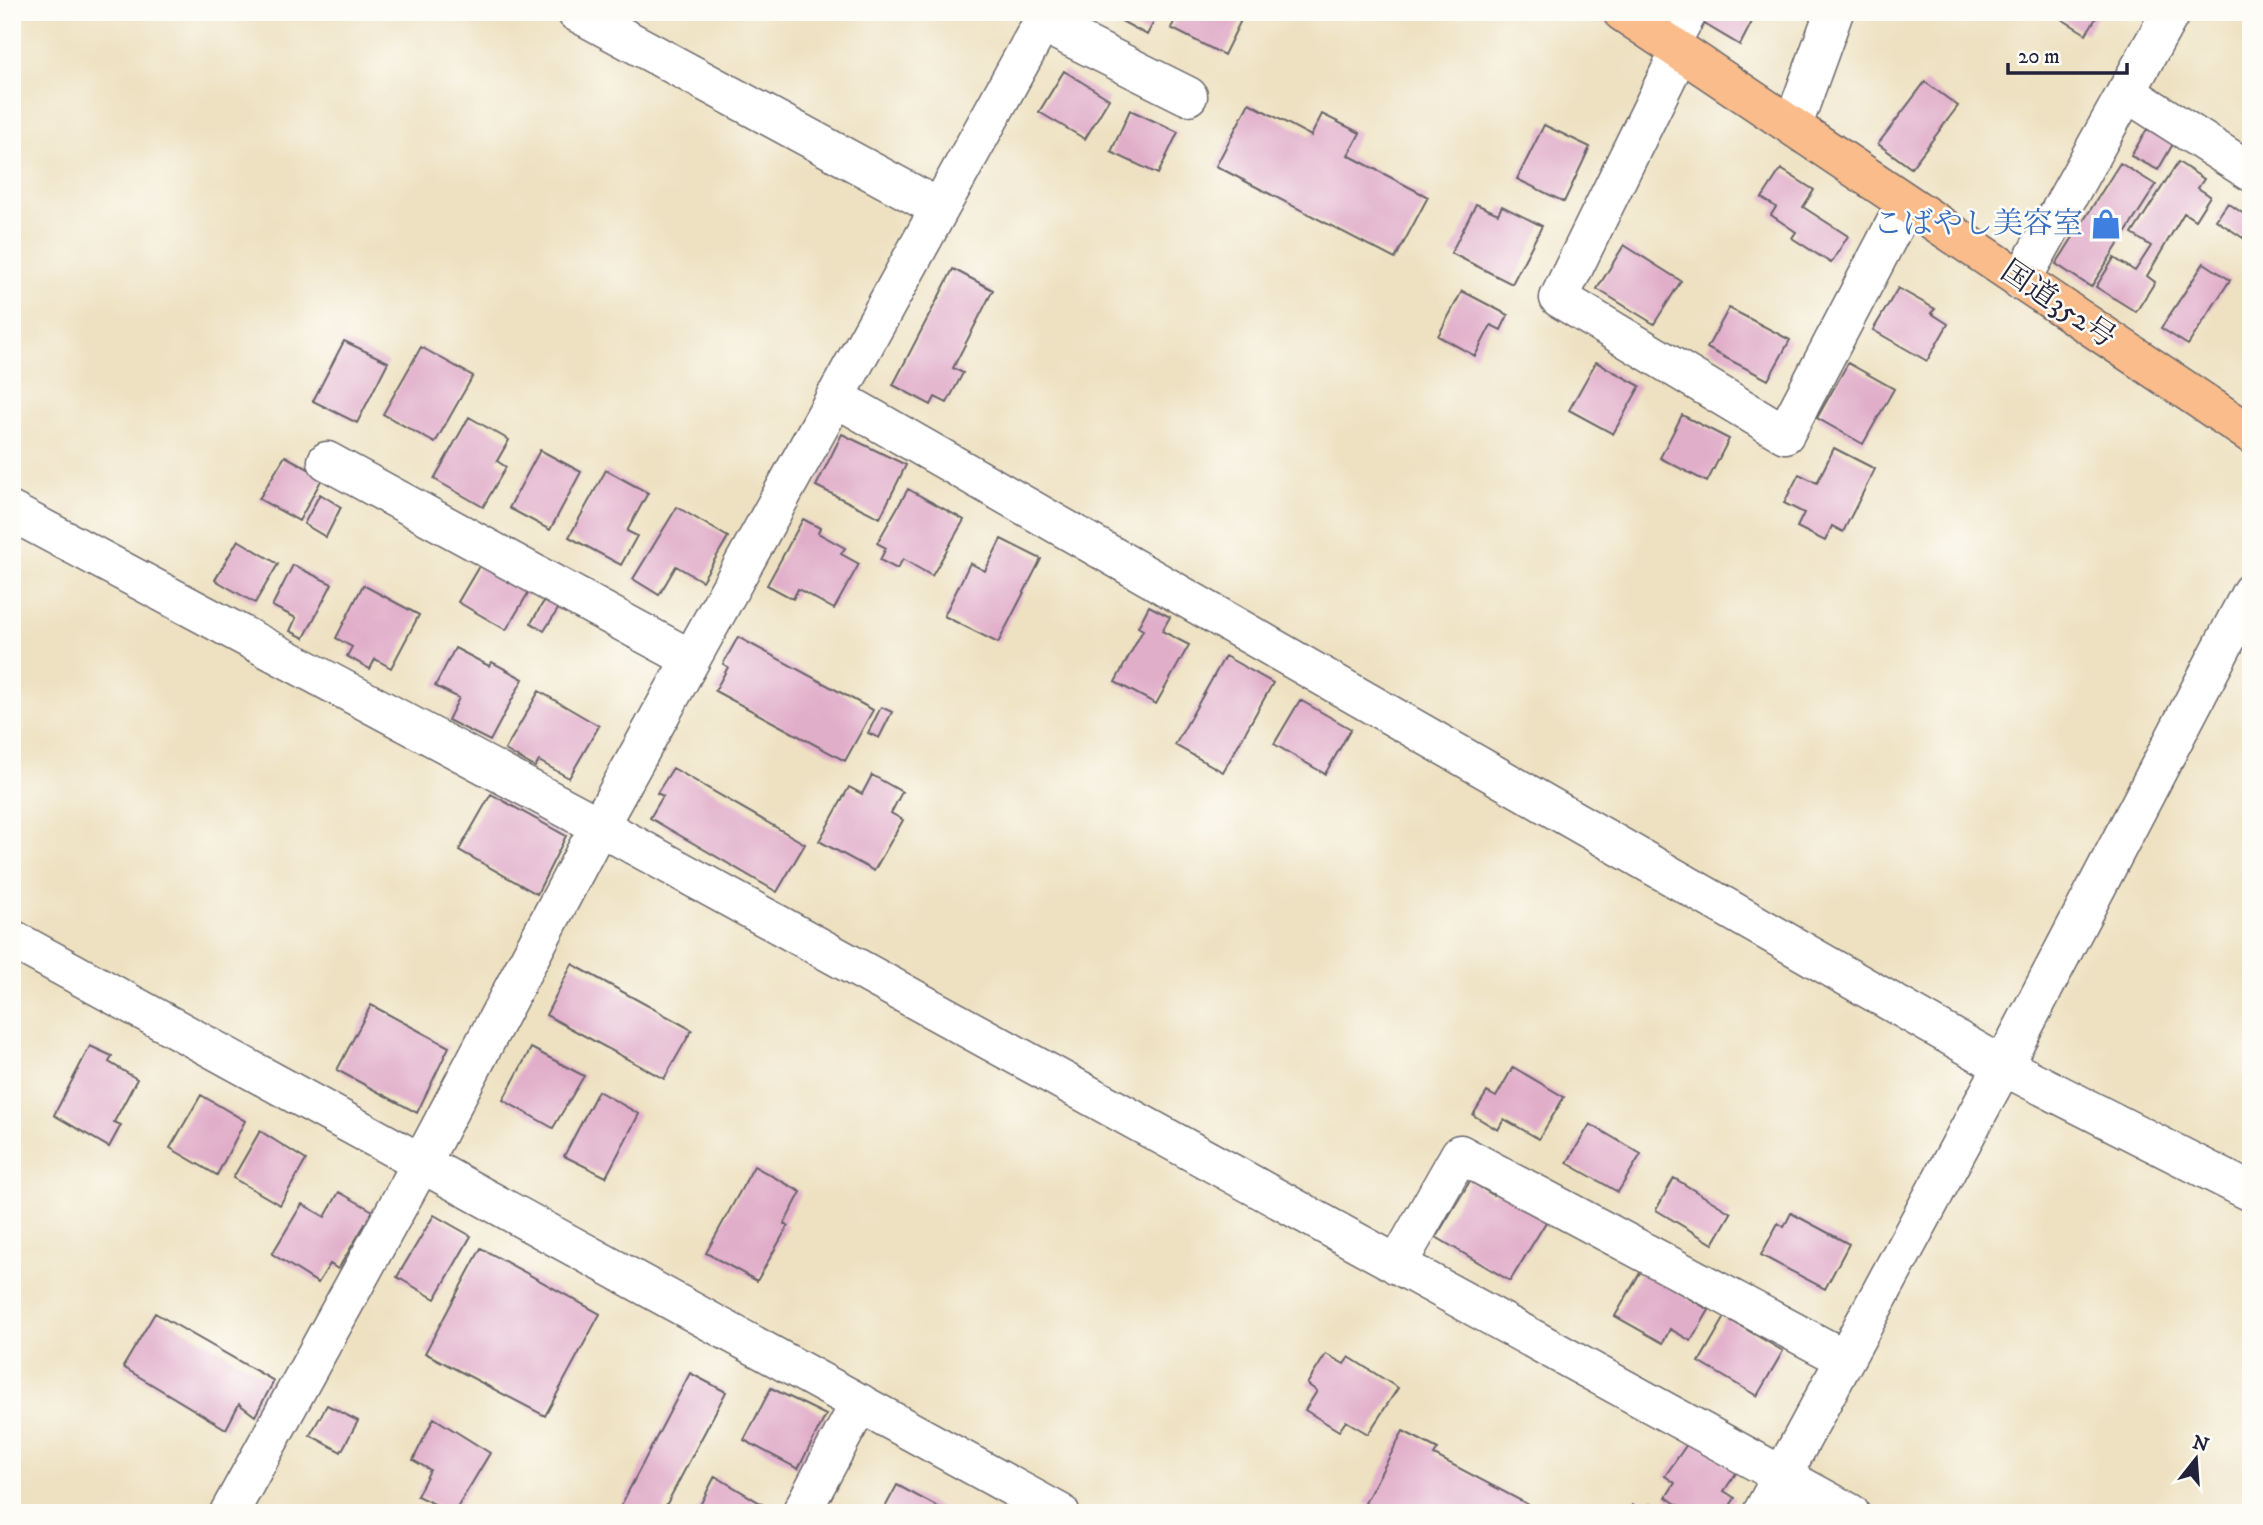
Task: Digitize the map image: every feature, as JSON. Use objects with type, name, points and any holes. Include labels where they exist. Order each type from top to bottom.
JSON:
[{"type":"highway","name":"国道352号","points":[[1622,12],[1679,36],[1793,125],[2251,434]]},
{"type":"street","points":[[576,12],[939,208]]},
{"type":"street","points":[[1793,125],[1834,12]]},
{"type":"street","points":[[2021,281],[2171,12]]},
{"type":"street","points":[[229,1513],[422,1162],[599,826],[1045,18],[1188,96]]},
{"type":"street","points":[[1679,36],[1559,298],[1785,434],[1906,203]]},
{"type":"street","points":[[2126,92],[2251,172]]},
{"type":"street","points":[[835,397],[2003,1066],[2251,1192]]},
{"type":"street","points":[[327,461],[691,659]]},
{"type":"street","points":[[12,513],[599,826],[1850,1513]]},
{"type":"street","points":[[1762,1513],[2003,1066],[2251,592]]},
{"type":"street","points":[[12,939],[1060,1513]]},
{"type":"street","points":[[1397,1265],[1460,1154],[1845,1359]]},
{"type":"street","points":[[801,1513],[860,1403]]},
{"type":"building","points":[[1105,12],[1159,12],[1147,35]]},
{"type":"building","points":[[1179,12],[1245,12],[1224,55],[1171,28]]},
{"type":"building","points":[[1701,12],[1757,12],[1740,45],[1696,19]]},
{"type":"building","points":[[2050,12],[2100,12],[2086,34]]},
{"type":"building","points":[[1064,71],[1109,99],[1085,139],[1039,112]]},
{"type":"building","points":[[1925,82],[1958,106],[1911,168],[1878,144]]},
{"type":"building","points":[[1249,103],[1311,136],[1322,114],[1360,133],[1348,155],[1428,197],[1395,259],[1216,166]]},
{"type":"building","points":[[1130,110],[1178,132],[1158,174],[1111,152]]},
{"type":"building","points":[[1544,125],[1590,147],[1564,202],[1517,179]]},
{"type":"building","points":[[2147,129],[2173,144],[2158,170],[2131,156]]},
{"type":"building","points":[[2178,162],[2204,179],[2198,188],[2210,196],[2195,220],[2184,213],[2147,276],[2155,282],[2136,312],[2096,287],[2114,258],[2135,271],[2151,246],[2132,234]]},
{"type":"building","name":"こばやし美容室","points":[[2120,163],[2156,185],[2091,287],[2056,264]]},
{"type":"building","points":[[1781,169],[1814,190],[1803,207],[1848,236],[1831,263],[1792,238],[1796,232],[1771,215],[1776,207],[1762,198]]},
{"type":"building","points":[[2228,203],[2251,219],[2251,227],[2243,238],[2216,220]]},
{"type":"building","points":[[1476,204],[1498,214],[1502,206],[1542,226],[1512,284],[1451,253]]},
{"type":"building","points":[[1624,245],[1681,281],[1654,324],[1597,289]]},
{"type":"building","points":[[2204,263],[2230,280],[2188,345],[2161,328]]},
{"type":"building","points":[[953,269],[993,290],[953,368],[963,373],[947,403],[935,397],[931,405],[893,385]]},
{"type":"building","points":[[1898,288],[1935,309],[1931,313],[1948,324],[1927,361],[1873,330]]},
{"type":"building","points":[[1462,291],[1508,315],[1501,330],[1491,325],[1475,356],[1438,336]]},
{"type":"building","points":[[1729,308],[1790,340],[1768,380],[1707,348]]},
{"type":"building","points":[[344,341],[388,362],[357,423],[313,401]]},
{"type":"building","points":[[421,347],[473,376],[435,443],[383,414]]},
{"type":"building","points":[[1596,362],[1640,386],[1613,434],[1569,410]]},
{"type":"building","points":[[1848,363],[1894,389],[1863,444],[1817,418]]},
{"type":"building","points":[[1682,415],[1729,439],[1707,482],[1660,458]]},
{"type":"building","points":[[469,417],[509,440],[497,461],[506,467],[483,507],[434,479]]},
{"type":"building","points":[[842,434],[906,465],[880,518],[816,486]]},
{"type":"building","points":[[1834,448],[1875,469],[1843,532],[1832,526],[1825,541],[1797,527],[1804,513],[1784,503],[1799,474],[1817,483]]},
{"type":"building","points":[[540,450],[581,472],[550,530],[509,508]]},
{"type":"building","points":[[285,456],[323,477],[299,521],[259,499]]},
{"type":"building","points":[[606,470],[648,493],[627,531],[637,536],[621,565],[569,537]]},
{"type":"building","points":[[908,489],[964,520],[932,576],[903,559],[897,569],[880,560],[886,548],[877,543]]},
{"type":"building","points":[[320,494],[341,507],[326,537],[304,524]]},
{"type":"building","points":[[677,507],[728,537],[702,581],[676,566],[659,595],[633,579]]},
{"type":"building","points":[[803,519],[820,528],[818,533],[845,548],[841,554],[859,564],[834,609],[798,589],[793,599],[767,585]]},
{"type":"building","points":[[1001,539],[1041,559],[998,643],[944,616],[970,563],[985,571]]},
{"type":"building","points":[[238,540],[278,564],[255,603],[215,580]]},
{"type":"building","points":[[485,556],[533,585],[506,630],[458,602]]},
{"type":"building","points":[[293,565],[332,584],[304,638],[290,631],[296,618],[272,606]]},
{"type":"building","points":[[363,585],[419,615],[391,668],[375,659],[370,669],[347,656],[352,647],[336,638]]},
{"type":"building","points":[[550,591],[564,600],[544,631],[531,623]]},
{"type":"building","points":[[1149,606],[1170,617],[1162,631],[1189,645],[1156,704],[1115,682],[1143,630],[1138,627]]},
{"type":"building","points":[[738,637],[873,710],[845,761],[715,691],[728,667],[723,664]]},
{"type":"building","points":[[455,648],[489,666],[492,662],[523,679],[490,741],[448,720],[459,698],[435,686]]},
{"type":"building","points":[[1225,656],[1273,683],[1223,772],[1175,745]]},
{"type":"building","points":[[539,691],[599,726],[569,778],[539,761],[535,767],[505,750]]},
{"type":"building","points":[[1300,700],[1351,729],[1325,774],[1274,744]]},
{"type":"building","points":[[881,707],[892,712],[879,738],[868,733]]},
{"type":"building","points":[[673,768],[805,844],[777,892],[650,818],[663,796],[657,793]]},
{"type":"building","points":[[872,775],[902,792],[891,813],[903,820],[874,871],[819,841],[849,787],[862,794]]},
{"type":"building","points":[[491,794],[566,836],[537,894],[459,850]]},
{"type":"building","points":[[572,964],[692,1030],[664,1079],[546,1015]]},
{"type":"building","points":[[371,1005],[449,1047],[417,1113],[337,1070]]},
{"type":"building","points":[[90,1046],[112,1056],[109,1062],[137,1079],[114,1122],[121,1125],[109,1147],[54,1115]]},
{"type":"building","points":[[531,1048],[584,1076],[553,1128],[503,1100]]},
{"type":"building","points":[[1513,1067],[1564,1097],[1539,1139],[1504,1119],[1498,1130],[1473,1115],[1487,1092],[1496,1097]]},
{"type":"building","points":[[598,1091],[639,1114],[606,1177],[564,1156]]},
{"type":"building","points":[[201,1095],[245,1121],[217,1175],[170,1148]]},
{"type":"building","points":[[1590,1124],[1641,1154],[1618,1192],[1567,1163]]},
{"type":"building","points":[[260,1131],[306,1160],[280,1205],[233,1178]]},
{"type":"building","points":[[754,1166],[801,1192],[784,1224],[788,1226],[757,1281],[706,1253]]},
{"type":"building","points":[[1674,1178],[1731,1213],[1713,1244],[1656,1210]]},
{"type":"building","points":[[1470,1181],[1493,1195],[1501,1183],[1551,1214],[1510,1281],[1436,1237]]},
{"type":"building","points":[[339,1192],[373,1211],[338,1269],[330,1264],[318,1283],[272,1254],[302,1204],[325,1217]]},
{"type":"building","points":[[1791,1213],[1849,1244],[1825,1289],[1761,1255],[1778,1223],[1784,1227]]},
{"type":"building","points":[[434,1215],[471,1236],[435,1299],[397,1277]]},
{"type":"building","points":[[481,1248],[600,1314],[545,1416],[425,1353]]},
{"type":"building","points":[[1641,1271],[1709,1310],[1691,1341],[1670,1329],[1663,1343],[1615,1316]]},
{"type":"building","points":[[155,1313],[274,1381],[255,1416],[239,1404],[226,1429],[123,1367]]},
{"type":"building","points":[[1725,1317],[1783,1351],[1757,1396],[1699,1362]]},
{"type":"building","points":[[1326,1354],[1344,1364],[1349,1357],[1398,1388],[1368,1434],[1346,1421],[1339,1431],[1305,1410],[1317,1391],[1307,1384]]},
{"type":"building","points":[[690,1373],[726,1392],[662,1513],[617,1513]]},
{"type":"building","points":[[771,1388],[826,1415],[798,1469],[744,1440]]},
{"type":"building","points":[[327,1405],[358,1421],[341,1452],[310,1435]]},
{"type":"building","points":[[434,1418],[490,1453],[454,1513],[417,1496],[430,1470],[413,1460]]},
{"type":"building","points":[[1403,1431],[1438,1449],[1434,1455],[1544,1513],[1383,1513],[1365,1503]]},
{"type":"building","points":[[1692,1437],[1743,1463],[1724,1491],[1735,1498],[1725,1513],[1689,1513],[1666,1497],[1675,1483],[1665,1476]]},
{"type":"building","points":[[715,1476],[777,1513],[696,1513]]},
{"type":"building","points":[[897,1485],[940,1508],[938,1513],[882,1513]]},
{"type":"building","points":[[1650,1504],[1665,1513],[1628,1513],[1632,1505],[1645,1512]]},
{"type":"place","name":"こばやし美容室","points":[[2106,224]]}]
